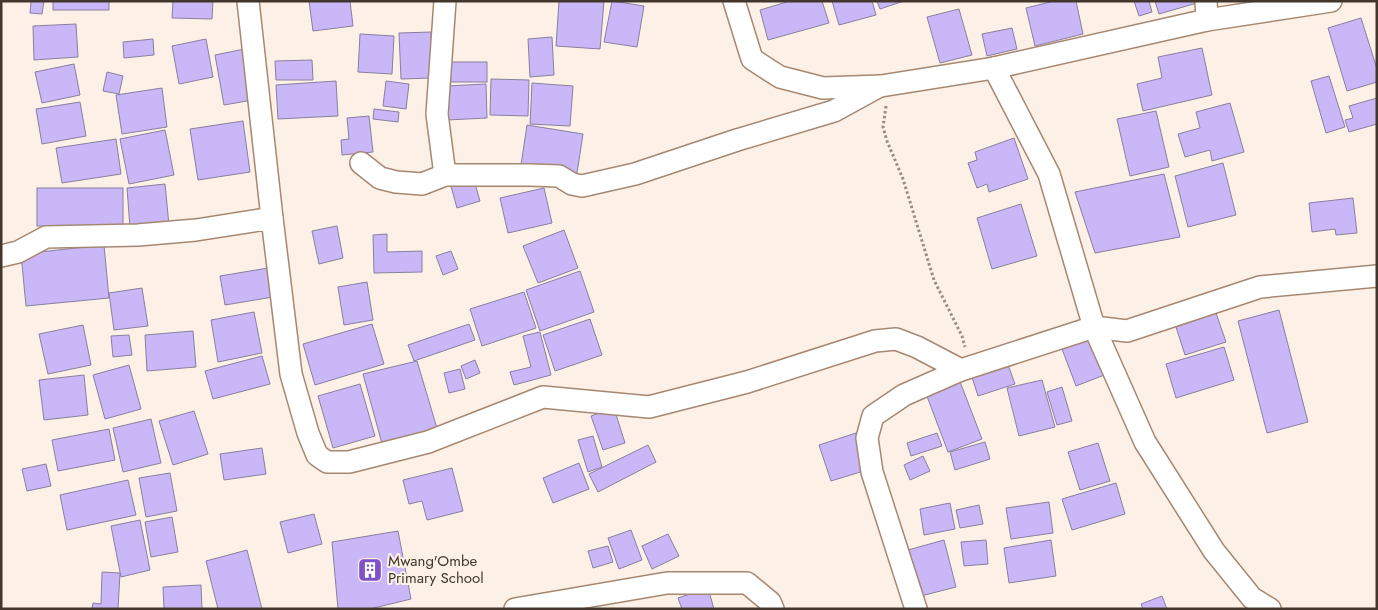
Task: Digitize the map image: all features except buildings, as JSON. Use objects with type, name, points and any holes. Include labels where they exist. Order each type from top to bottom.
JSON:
[{"type":"street","points":[[248,1],[291,374],[308,433],[317,455],[327,462],[349,462],[428,442],[543,397],[649,406],[747,382],[875,341],[896,339],[966,368]]},
{"type":"street","points":[[445,175],[437,114],[446,1]]},
{"type":"street","points":[[734,1],[752,59],[780,77],[823,88],[881,86],[994,68],[1207,11],[1331,1]]},
{"type":"street","points":[[994,68],[1049,174],[1094,327],[1145,442],[1214,552],[1252,598],[1270,609]]},
{"type":"street","points":[[361,163],[380,178],[396,182],[422,184],[445,175],[559,176],[572,184],[582,186],[635,174],[737,140],[834,111],[881,86]]},
{"type":"street","points":[[1,256],[18,252],[46,237],[138,235],[196,230],[272,218]]},
{"type":"street","points":[[916,609],[872,472],[867,438],[873,416],[904,395],[966,368],[1094,327],[1127,331],[1260,287],[1377,276]]},
{"type":"street","points":[[516,609],[666,583],[747,583],[770,602],[773,609]]},
{"type":"path","points":[[881,86],[887,103],[883,127],[903,179],[934,280],[962,336],[966,368]]},
{"type":"place","name":"Mwang'Ombe Primary School","points":[[370,570]]}]
